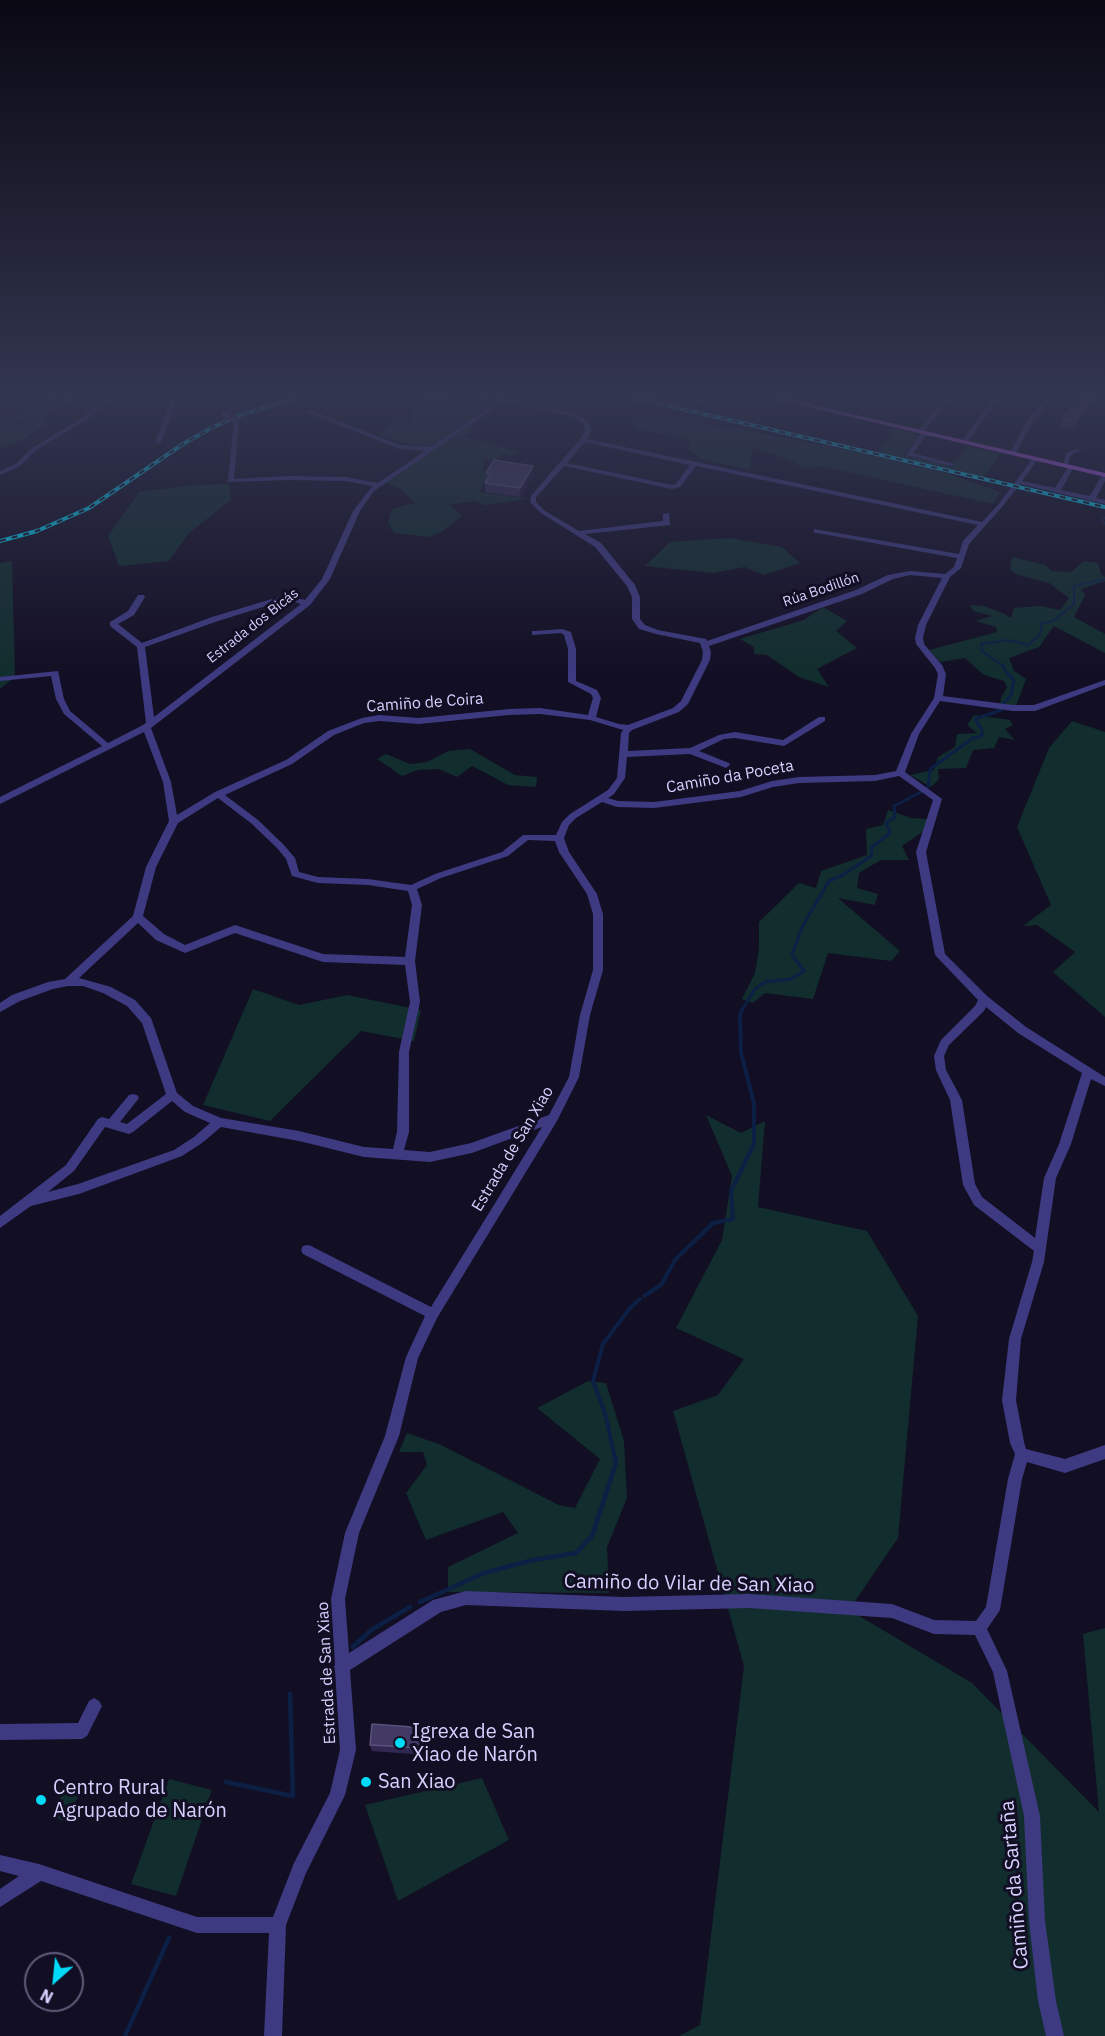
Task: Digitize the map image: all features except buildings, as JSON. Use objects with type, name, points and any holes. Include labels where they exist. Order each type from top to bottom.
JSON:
[{"type":"street","name":"Estrada dos Bicás","points":[[0,801],[148,725],[307,603],[326,579],[357,511],[369,494]]},
{"type":"street","points":[[218,794],[255,822],[280,846],[290,858],[295,874],[318,880],[368,882],[412,888],[438,876],[505,854],[526,837],[559,838],[573,816],[611,792],[621,777],[625,733],[629,728],[675,710],[686,702],[706,660],[706,644],[703,641],[642,627],[636,619],[636,597],[631,585],[598,545],[543,512],[533,502],[536,494]]},
{"type":"street","points":[[831,494],[981,526]]},
{"type":"street","points":[[1008,494],[966,543],[957,568],[947,576],[922,625],[920,644],[942,674],[938,698],[915,734],[900,773],[938,799],[921,852],[940,955],[947,966],[1022,1030],[1087,1073],[1105,1082]]},
{"type":"street","points":[[1070,494],[1105,502]]},
{"type":"street","points":[[1092,499],[1095,494]]},
{"type":"street","points":[[578,533],[667,523],[669,520],[667,514]]},
{"type":"street","points":[[817,531],[960,556]]},
{"type":"street","name":"Rúa Bodillón","points":[[706,644],[858,592],[891,577],[910,573],[947,576]]},
{"type":"street","points":[[68,982],[138,917],[152,867],[174,821],[167,782],[148,725],[141,646],[114,624],[131,613],[141,597]]},
{"type":"street","points":[[141,646],[215,619],[278,600],[292,599],[307,603]]},
{"type":"street","points":[[535,633],[562,631],[568,634],[572,649],[572,682],[594,692],[597,698],[591,718]]},
{"type":"street","points":[[0,680],[55,673],[60,699],[67,712],[107,746]]},
{"type":"street","points":[[938,698],[1013,708],[1035,708],[1105,682]]},
{"type":"street","name":"Camiño de Coira","points":[[174,821],[218,794],[289,762],[331,734],[379,718],[419,721],[540,711],[591,718],[618,727],[629,728]]},
{"type":"street","points":[[691,752],[722,737],[735,735],[783,743],[822,719]]},
{"type":"street","points":[[624,754],[691,752],[726,765]]},
{"type":"street","name":"Camiño da Poceta","points":[[602,799],[617,804],[654,805],[741,794],[772,784],[799,780],[875,778],[900,773]]},
{"type":"street","name":"Estrada de San Xiao","points":[[273,2036],[278,1925],[300,1869],[337,1795],[348,1750],[338,1599],[352,1533],[392,1436],[412,1357],[434,1314],[553,1118],[574,1077],[585,1015],[598,970],[598,914],[592,894],[564,852],[559,838]]},
{"type":"street","points":[[397,1154],[403,1132],[404,1052],[415,1002],[410,961],[417,905],[412,888]]},
{"type":"street","points":[[138,917],[160,937],[185,949],[235,929],[323,958],[410,961]]},
{"type":"street","points":[[0,1008],[16,998],[52,985],[68,982],[83,982],[107,990],[131,1003],[147,1021],[172,1095],[199,1115],[219,1122],[299,1136],[364,1152],[430,1157],[472,1148],[553,1118]]},
{"type":"street","points":[[983,999],[980,1008],[945,1043],[939,1056],[942,1070],[956,1100],[969,1185],[978,1201],[1040,1249]]},
{"type":"street","points":[[979,1629],[993,1610],[1015,1479],[1022,1454],[1017,1443],[1009,1400],[1015,1339],[1038,1262],[1050,1178],[1065,1144],[1087,1073]]},
{"type":"street","points":[[0,1222],[70,1168],[102,1122],[129,1129],[172,1095]]},
{"type":"street","points":[[112,1124],[133,1098]]},
{"type":"street","points":[[24,1203],[79,1189],[161,1160],[198,1140],[219,1122]]},
{"type":"street","points":[[308,1250],[434,1314]]},
{"type":"street","points":[[1022,1454],[1065,1466],[1105,1452]]},
{"type":"street","name":"Camiño do Vilar de San Xiao","points":[[341,1666],[438,1605],[466,1599],[624,1604],[749,1601],[892,1611],[934,1627],[979,1629]]},
{"type":"street","name":"Camiño da Sartaña","points":[[979,1629],[1000,1671],[1032,1816],[1037,1921],[1047,2001],[1055,2036]]},
{"type":"street","points":[[0,1732],[82,1731],[94,1706]]},
{"type":"street","points":[[0,1863],[39,1872],[197,1925],[278,1925]]},
{"type":"street","points":[[0,1899],[39,1872]]},
{"type":"green space","points":[[138,494],[230,494],[231,500],[189,533],[169,561],[119,566],[108,536]]},
{"type":"green space","points":[[405,494],[494,494],[527,499],[486,505],[474,501],[450,505],[462,516],[441,532],[429,537],[394,533],[388,523],[392,509],[415,503]]},
{"type":"green space","points":[[948,494],[999,494],[993,504]]},
{"type":"green space","points":[[731,538],[782,547],[800,563],[764,575],[745,567],[713,573],[645,566],[670,542]]},
{"type":"green space","points":[[1012,557],[1045,565],[1052,571],[1071,572],[1084,561],[1098,563],[1101,574],[1105,577],[1105,581],[1081,589],[1085,595],[1074,617],[1105,634],[1105,653],[1054,626],[1039,647],[1009,658],[1014,671],[1026,679],[1016,706],[1000,704],[1007,687],[1004,681],[984,675],[965,658],[940,662],[929,650],[997,632],[996,627],[976,621],[992,616],[973,611],[970,605],[984,606],[1011,618],[1014,608],[1040,606],[1060,610],[1069,598],[1049,583],[1018,575],[1010,569]]},
{"type":"green space","points":[[12,561],[15,677],[0,689],[0,563]]},
{"type":"green space","points":[[823,607],[847,621],[836,631],[857,648],[817,669],[829,687],[799,677],[767,655],[754,654],[754,647],[740,639],[804,620]]},
{"type":"green space","points":[[974,715],[1010,720],[1013,725],[1005,729],[1015,740],[999,737],[994,748],[973,750],[966,768],[938,769],[939,779],[931,787],[910,775],[934,770],[938,757],[955,747],[957,734],[977,733],[967,725]]},
{"type":"green space","points":[[1072,721],[1105,732],[1105,1017],[1053,972],[1075,952],[1037,925],[1023,926],[1051,905],[1017,827],[1049,748]]},
{"type":"green space","points":[[470,749],[515,775],[537,777],[536,787],[508,785],[472,766],[457,777],[439,769],[418,770],[402,776],[377,759],[386,754],[410,764],[427,762],[448,751]]},
{"type":"green space","points":[[888,810],[911,818],[927,819],[927,829],[902,846],[909,860],[881,860],[859,873],[857,888],[878,894],[875,905],[838,898],[900,951],[891,961],[828,953],[813,999],[765,993],[753,1003],[742,999],[755,973],[759,948],[759,922],[799,883],[816,888],[821,871],[867,855],[866,829],[883,825]]},
{"type":"green space","points":[[253,989],[299,1005],[347,995],[421,1010],[414,1041],[361,1031],[270,1121],[203,1105]]},
{"type":"green space","points":[[706,1115],[741,1133],[765,1121],[758,1207],[867,1231],[918,1316],[898,1538],[849,1610],[972,1683],[1099,1812],[1083,1634],[1105,1628],[1105,2036],[679,2036],[700,2025],[744,1666],[673,1411],[718,1395],[744,1359],[676,1328],[722,1240],[732,1176]]},
{"type":"green space","points":[[588,1381],[606,1383],[624,1441],[627,1498],[607,1547],[609,1593],[448,1592],[448,1567],[518,1533],[503,1512],[426,1540],[406,1493],[427,1465],[423,1452],[399,1452],[407,1433],[439,1444],[559,1505],[575,1508],[600,1459],[537,1408]]},
{"type":"green space","points":[[482,1778],[509,1840],[398,1901],[365,1805]]},
{"type":"green space","points":[[169,1779],[212,1790],[176,1896],[131,1884]]},
{"type":"green space","points":[[67,1783],[82,1787],[67,1822],[52,1817]]},
{"type":"waterway","points":[[1105,518],[1102,519],[1105,524]]},
{"type":"waterway","points":[[1004,667],[982,651],[981,644],[1008,640],[1028,645],[1040,634],[1042,623],[1053,621],[1074,604],[1074,586],[1105,579]]},
{"type":"waterway","points":[[1003,704],[1011,695],[1014,680],[1004,667]]},
{"type":"waterway","points":[[928,787],[930,769],[973,738],[982,736],[982,730],[975,719],[1001,710]]},
{"type":"waterway","points":[[741,1012],[755,989],[765,982],[791,979],[804,971],[792,955],[802,927],[829,881],[843,875],[871,856],[872,847],[890,833],[886,823],[895,817],[894,806],[923,791]]},
{"type":"waterway","points":[[644,1296],[661,1285],[675,1260],[713,1223],[733,1219],[731,1191],[754,1144],[754,1103],[741,1053],[741,1012]]},
{"type":"waterway","points":[[615,1459],[605,1413],[593,1381],[603,1344],[630,1308],[640,1299]]},
{"type":"waterway","points":[[420,1602],[484,1573],[533,1560],[576,1553],[592,1536],[616,1463],[615,1457]]},
{"type":"waterway","points":[[353,1647],[371,1630],[410,1607]]},
{"type":"waterway","points":[[226,1782],[293,1796],[290,1694]]},
{"type":"waterway","points":[[125,2036],[169,1938]]},
{"type":"railway","points":[[0,541],[37,531],[89,508],[110,494]]},
{"type":"railway","points":[[1049,494],[1105,507]]},
{"type":"place","name":"Igrexa de San Xiao de Narón","points":[[400,1743]]},
{"type":"place","name":"San Xiao","points":[[366,1782]]},
{"type":"place","name":"Centro Rural Agrupado de Narón","points":[[41,1800]]}]
